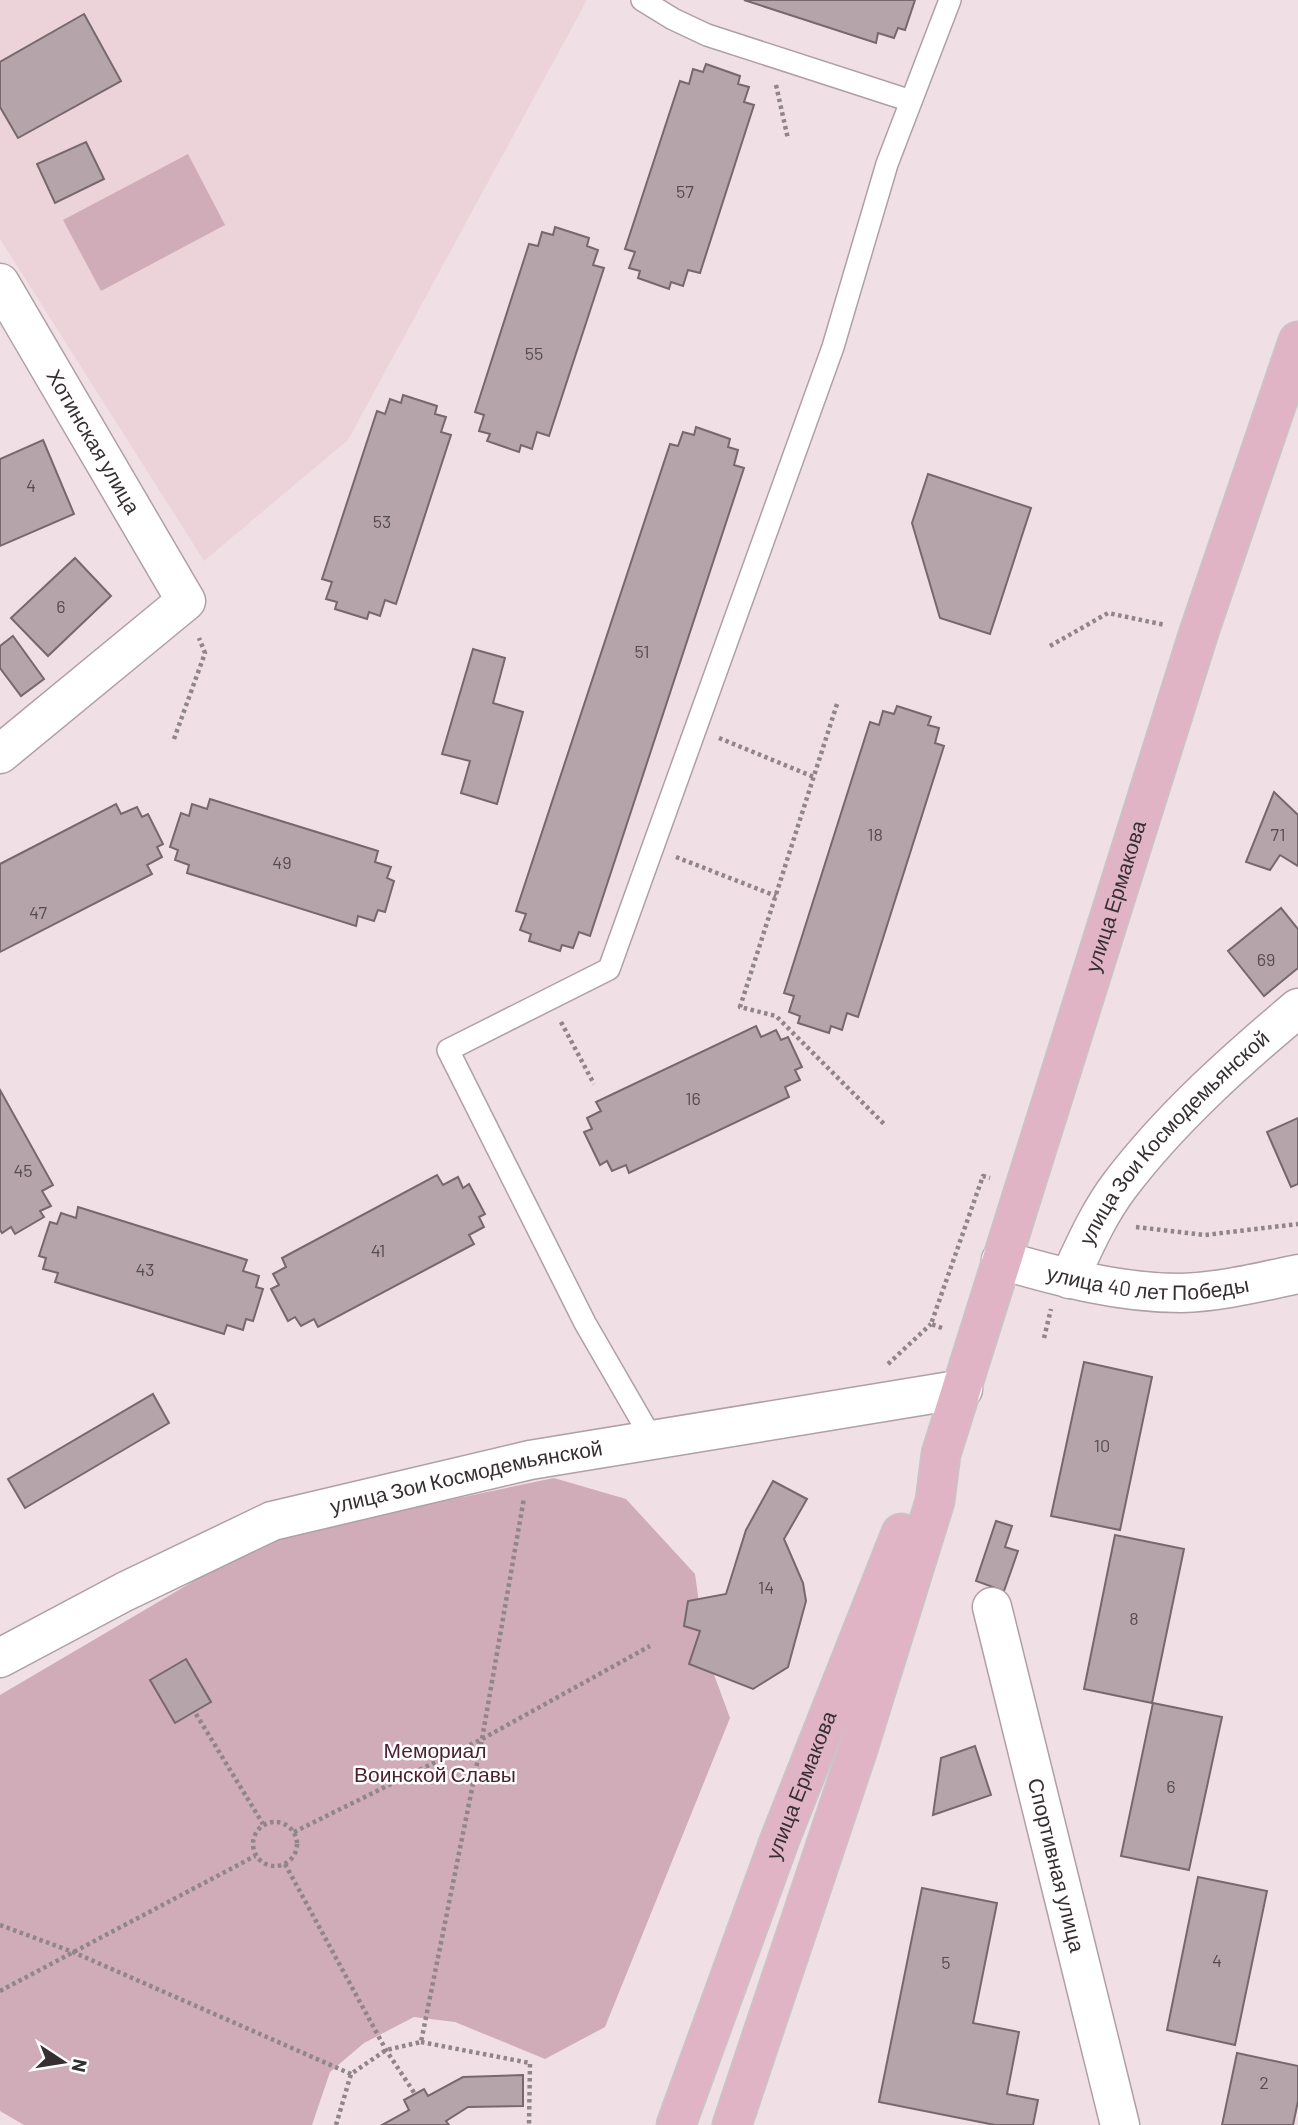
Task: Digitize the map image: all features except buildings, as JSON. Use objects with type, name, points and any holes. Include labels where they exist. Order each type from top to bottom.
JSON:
[{"type":"main road","name":"улица Ермакова","points":[[732,2125],[858,1749],[935,1501],[942,1454],[1001,1260],[1199,632],[1288,397],[1298,341]]},
{"type":"main road","name":"улица Ермакова","points":[[676,2125],[780,1839],[917,1493],[942,1454]]},
{"type":"street","name":"Хотинская улица","points":[[0,283],[186,601]]},
{"type":"street","points":[[0,754],[186,601]]},
{"type":"street","name":"улица Зои Космодемьянской","points":[[1069,1279],[1093,1227],[1119,1186],[1186,1109],[1298,1009]]},
{"type":"street","name":"улица 40 лет Победы","points":[[1001,1260],[1069,1279],[1124,1289],[1182,1293],[1244,1286],[1298,1274]]},
{"type":"street","name":"улица Зои Космодемьянской","points":[[0,1658],[124,1592],[272,1521],[530,1460],[963,1389]]},
{"type":"street","name":"Спортивная улица","points":[[992,1607],[1120,2125]]},
{"type":"lane","points":[[642,0],[707,35],[911,101]]},
{"type":"lane","points":[[652,1439],[585,1324],[448,1050],[609,969],[833,346],[887,164],[950,0]]},
{"type":"path","points":[[769,55],[788,139]]},
{"type":"path","points":[[174,739],[205,653],[186,601]]},
{"type":"path","points":[[1051,646],[1108,613],[1199,632]]},
{"type":"path","points":[[837,704],[740,1007],[776,1016],[886,1126]]},
{"type":"path","points":[[695,729],[814,777]]},
{"type":"path","points":[[653,848],[776,896]]},
{"type":"path","points":[[549,999],[594,1084]]},
{"type":"path","points":[[1127,1226],[1205,1236],[1298,1224]]},
{"type":"path","points":[[887,1364],[931,1324]]},
{"type":"path","points":[[421,2042],[482,1739],[524,1497]]},
{"type":"path","points":[[294,1832],[482,1739],[650,1646]]},
{"type":"path","points":[[195,1714],[263,1824]]},
{"type":"path","points":[[277,1821],[294,1832],[297,1846],[291,1860],[285,1864],[265,1865],[255,1856],[252,1842],[263,1824],[277,1821]]},
{"type":"path","points":[[0,1991],[255,1856]]},
{"type":"path","points":[[285,1864],[386,2050],[415,2094]]},
{"type":"path","points":[[0,1925],[73,1952],[351,2074]]},
{"type":"path","points":[[336,2125],[351,2074],[386,2050],[421,2042],[530,2063],[528,2125]]},
{"type":"shaded area","points":[[0,0],[587,0],[348,440],[204,561],[0,239]]},
{"type":"green space","points":[[188,154],[225,225],[101,291],[63,220]]},
{"type":"green space","name":"Мемориал Воинской Славы","points":[[554,1478],[626,1499],[695,1574],[706,1653],[730,1718],[605,2027],[545,2059],[455,2022],[414,2017],[364,2043],[330,2072],[312,2125],[24,2125],[0,2111],[0,1695],[267,1538]]}]
